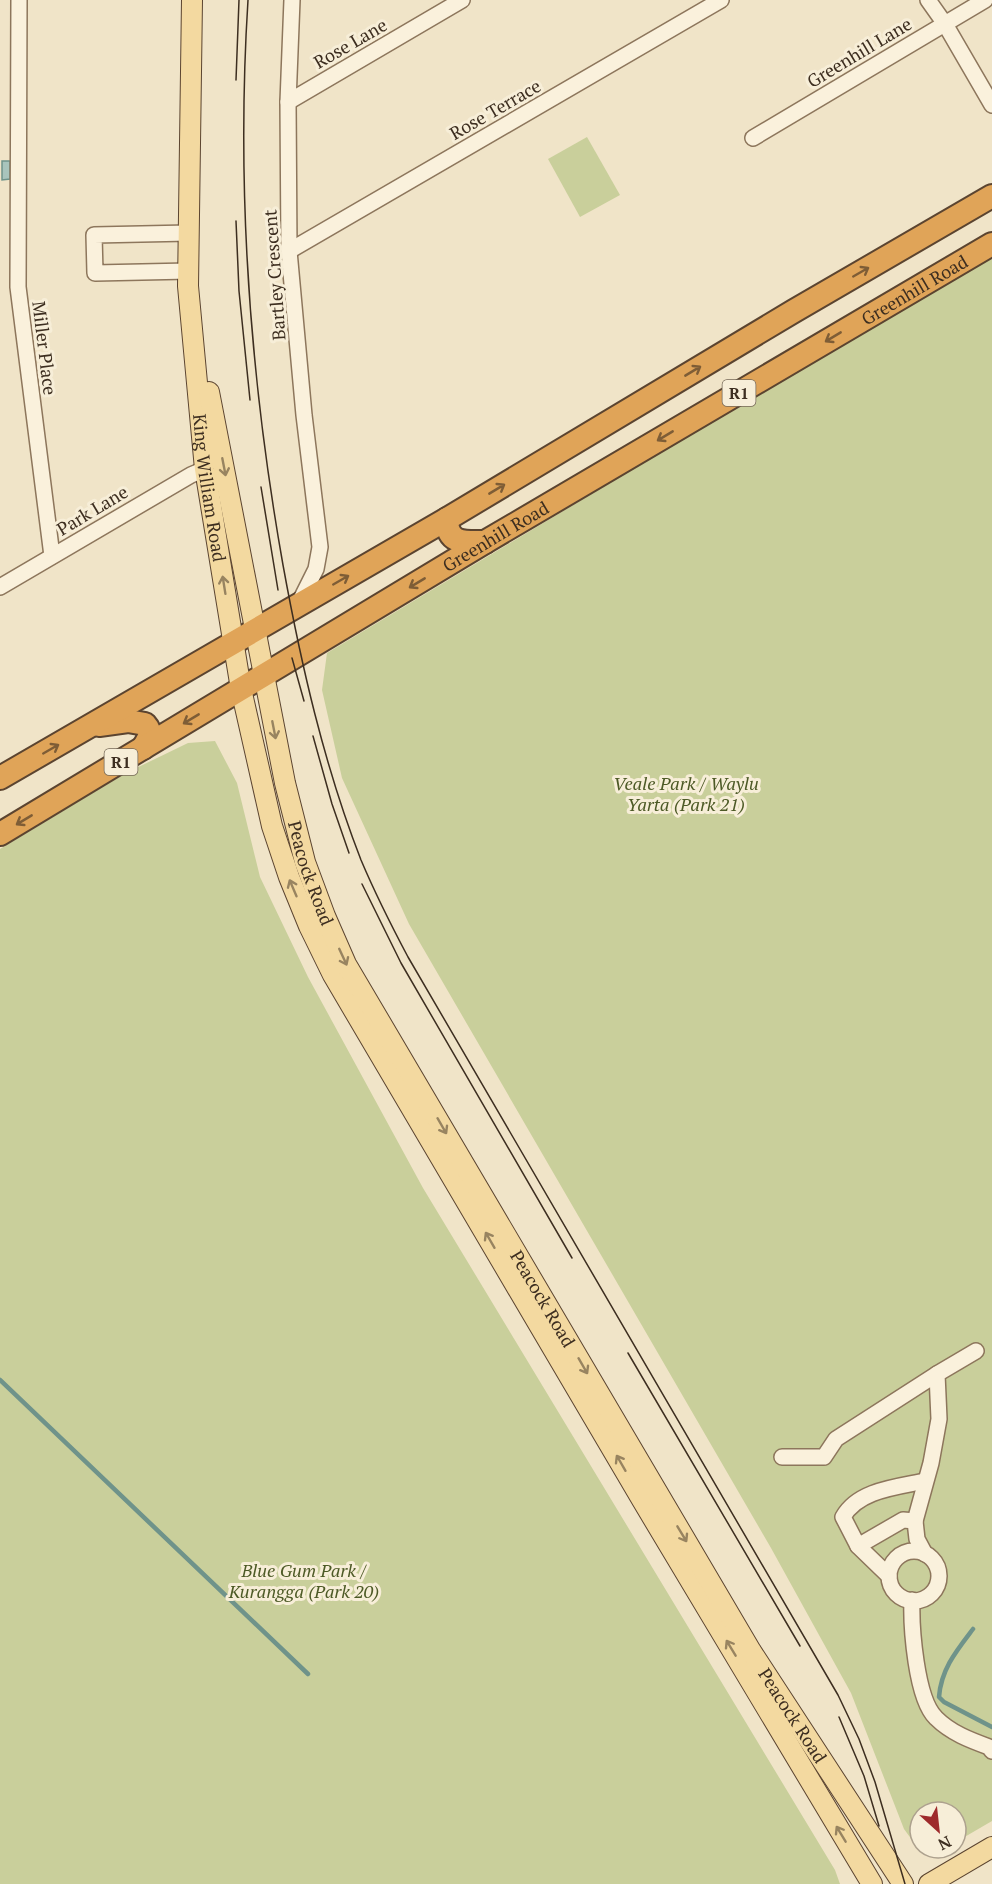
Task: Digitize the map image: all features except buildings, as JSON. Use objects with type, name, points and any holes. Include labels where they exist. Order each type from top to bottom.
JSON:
[{"type":"highway","name":"R1","points":[[0,778],[447,519],[794,311],[992,196]]},
{"type":"highway","name":"Greenhill Road","points":[[0,834],[485,542],[992,244]]},
{"type":"highway","points":[[447,519],[447,531],[450,536],[463,542],[485,542]]},
{"type":"highway","points":[[91,725],[128,721],[145,724],[151,735],[143,748]]},
{"type":"main road","name":"King William Road","points":[[192,0],[188,279],[205,469],[241,689]]},
{"type":"main road","name":"King William Road","points":[[188,279],[264,676]]},
{"type":"main road","name":"Peacock Road","points":[[264,676],[285,783],[305,862],[346,964],[872,1884]]},
{"type":"main road","name":"Peacock Road","points":[[241,689],[272,826],[309,927],[339,984],[650,1496],[903,1884]]},
{"type":"main road","points":[[929,1884],[992,1847]]},
{"type":"street","name":"Miller Place","points":[[19,0],[18,288],[52,556]]},
{"type":"street","name":"Bartley Crescent","points":[[292,0],[288,102],[289,251],[304,415],[320,547],[311,582],[298,605]]},
{"type":"street","name":"Rose Lane","points":[[288,102],[462,0]]},
{"type":"street","name":"Rose Terrace","points":[[289,251],[721,0]]},
{"type":"street","points":[[928,0],[945,24],[992,105]]},
{"type":"street","name":"Greenhill Lane","points":[[753,138],[985,0]]},
{"type":"street","points":[[188,279],[95,273],[94,235],[189,233]]},
{"type":"street","name":"Park Lane","points":[[0,587],[190,475],[205,469]]},
{"type":"street","points":[[782,1458],[824,1458],[836,1439],[976,1351]]},
{"type":"street","points":[[925,1554],[916,1551],[906,1552],[897,1557],[891,1566],[889,1576],[891,1585],[903,1598],[912,1600],[928,1596],[938,1582],[937,1566],[925,1554],[917,1539],[915,1521],[931,1463],[939,1419],[938,1374]]},
{"type":"street","points":[[889,1576],[858,1546],[843,1517],[848,1508],[869,1495],[925,1481]]},
{"type":"street","points":[[858,1546],[903,1520],[915,1521]]},
{"type":"street","points":[[912,1600],[912,1623],[924,1698],[934,1716],[954,1732],[992,1751]]},
{"type":"green space","points":[[587,137],[620,195],[580,217],[548,159]]},
{"type":"green space","name":"Veale Park / Waylu Yarta (Park 21)","points":[[992,257],[992,1821],[968,1835],[968,1800],[908,1800],[908,1834],[904,1829],[851,1693],[771,1548],[409,924],[342,778],[322,690],[327,653],[741,404]]},
{"type":"green space","name":"Blue Gum Park / Kurangga (Park 20)","points":[[215,741],[237,783],[260,877],[308,977],[423,1188],[835,1870],[840,1884],[0,1884],[0,849],[124,774],[188,743]]},
{"type":"water","points":[[2,161],[10,161],[10,179],[2,180]]},
{"type":"waterway","points":[[0,1380],[308,1674]]},
{"type":"waterway","points":[[973,1629],[946,1669],[939,1697],[944,1702],[992,1727]]},
{"type":"tram line","points":[[236,80],[239,0]]},
{"type":"tram line","points":[[248,0],[245,71],[245,213],[254,354],[262,425],[283,565],[298,640],[325,751],[348,824],[372,885],[408,957],[838,1695],[859,1739],[875,1782],[905,1884]]},
{"type":"tram line","points":[[236,221],[239,291],[250,400]]},
{"type":"tram line","points":[[261,487],[278,590]]},
{"type":"tram line","points":[[292,658],[304,701]]},
{"type":"tram line","points":[[313,736],[332,804],[349,853]]},
{"type":"tram line","points":[[362,884],[401,963],[572,1258]]},
{"type":"tram line","points":[[628,1353],[800,1646]]},
{"type":"tram line","points":[[839,1717],[864,1776],[879,1826]]}]
